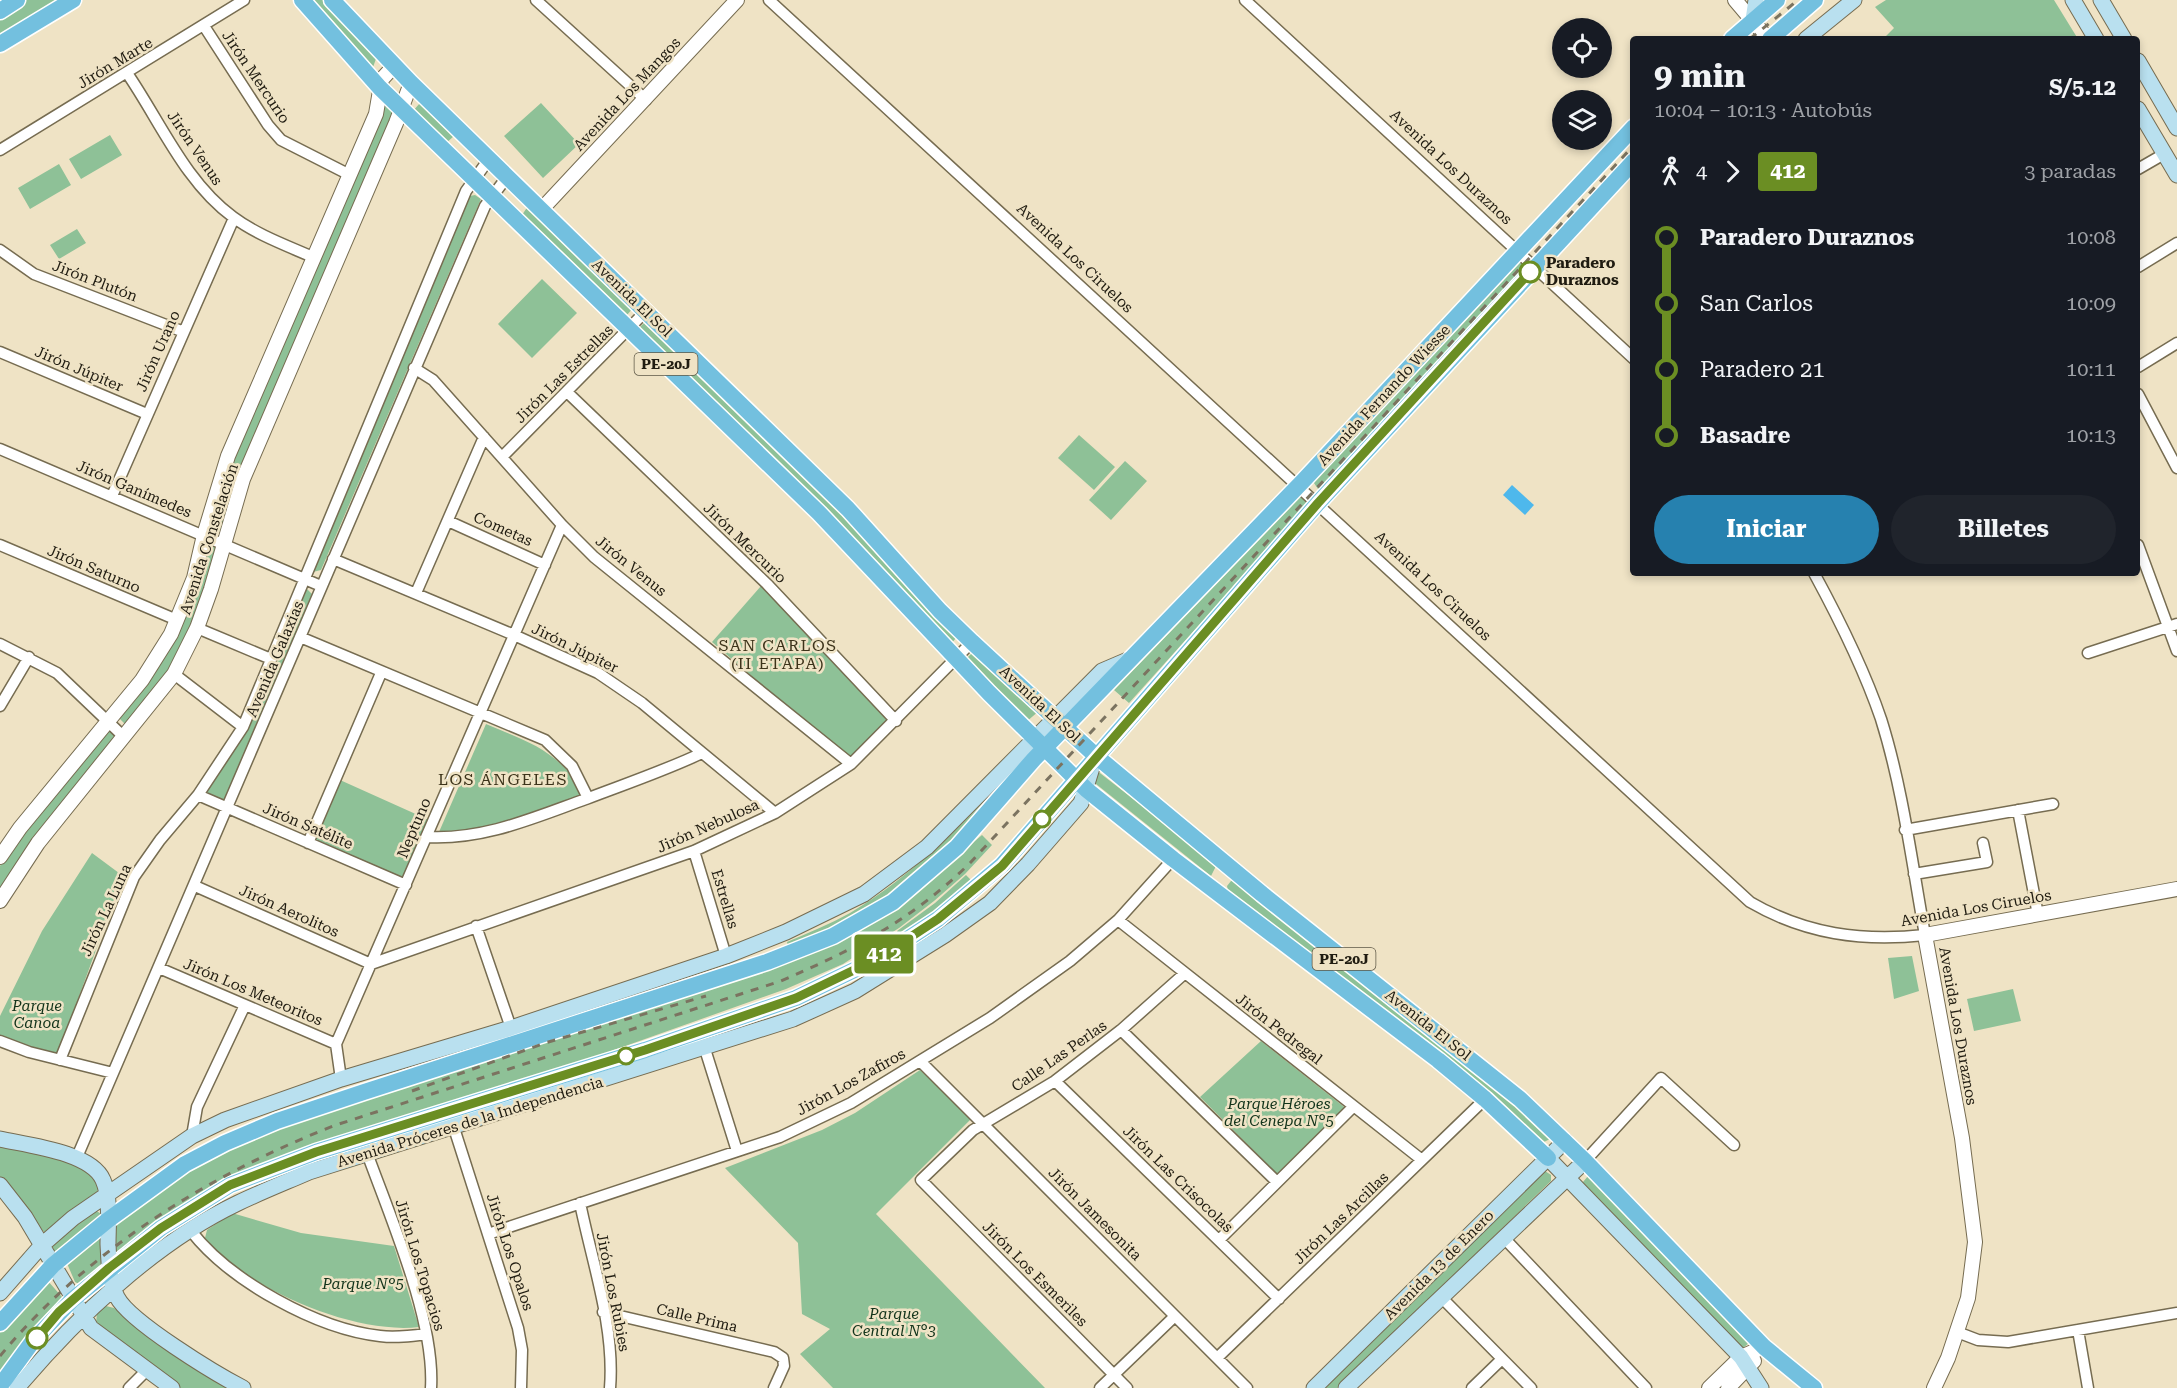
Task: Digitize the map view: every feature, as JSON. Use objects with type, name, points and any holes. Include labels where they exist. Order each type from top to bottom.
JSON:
[{"type":"main road","points":[[0,11],[17,0]]},
{"type":"main road","points":[[0,44],[73,0]]},
{"type":"main road","name":"Avenida El Sol","points":[[302,0],[380,88],[819,513],[956,658],[1082,784],[1173,860],[1485,1099],[1568,1177],[1745,1362],[1761,1388]]},
{"type":"main road","name":"Avenida El Sol","points":[[332,0],[411,83],[848,508],[940,611],[972,642],[1096,756],[1231,868],[1498,1079],[1585,1161],[1764,1347],[1814,1388]]},
{"type":"main road","points":[[1753,20],[1756,0]]},
{"type":"main road","points":[[1735,36],[1777,0]]},
{"type":"main road","points":[[1773,36],[1815,0]]},
{"type":"main road","points":[[1810,36],[1854,0]]},
{"type":"main road","points":[[2073,0],[2094,36]]},
{"type":"main road","points":[[2101,0],[2122,36]]},
{"type":"main road","points":[[2140,64],[2177,128]]},
{"type":"main road","points":[[2140,112],[2177,175]]},
{"type":"main road","name":"Avenida Fernando Wiesse","points":[[1040,743],[1130,659],[1298,486],[1630,131]]},
{"type":"main road","name":"Avenida Fernando Wiesse","points":[[1096,756],[1318,503],[1630,165]]},
{"type":"main road","points":[[1567,197],[1585,213]]},
{"type":"main road","points":[[0,1293],[42,1245],[106,1194],[192,1136],[225,1120],[341,1079],[511,1028],[726,956],[807,922],[864,894],[927,847],[1040,743]]},
{"type":"main road","points":[[0,1323],[53,1265],[108,1220],[186,1164],[277,1121],[757,965],[833,936],[892,902],[924,879],[957,847],[1040,743]]},
{"type":"main road","name":"Avenida Próceres de la Independencia","points":[[0,1386],[33,1341],[72,1300],[109,1268],[198,1204],[230,1185],[268,1169],[645,1050],[796,998],[838,980],[877,959],[966,897],[1002,866],[1082,784],[1096,756]]},
{"type":"main road","name":"Avenida Próceres de la Independencia","points":[[17,1388],[82,1317],[114,1289],[191,1231],[237,1203],[309,1172],[793,1019],[833,1003],[945,934],[990,903],[1081,803],[1082,784]]},
{"type":"main road","points":[[1215,891],[1231,868]]},
{"type":"main road","points":[[0,1139],[77,1157],[92,1167],[103,1179],[108,1220],[109,1268],[114,1289],[122,1305],[184,1353],[243,1388]]},
{"type":"main road","name":"Avenida 13 de Enero","points":[[1314,1388],[1565,1141]]},
{"type":"main road","name":"Avenida 13 de Enero","points":[[1346,1388],[1585,1161]]},
{"type":"main road","points":[[0,1185],[25,1217],[82,1317],[97,1335],[172,1388]]},
{"type":"street","name":"Jirón Marte","points":[[0,150],[244,0]]},
{"type":"street","points":[[537,0],[646,100]]},
{"type":"street","name":"Avenida Los Mangos","points":[[541,210],[737,0]]},
{"type":"street","name":"Avenida Los Ciruelos","points":[[769,0],[1750,902],[1784,920],[1831,934],[1883,939],[1925,935],[2177,889]]},
{"type":"street","name":"Avenida Los Duraznos","points":[[1245,0],[1630,355]]},
{"type":"street","points":[[1735,0],[1766,36]]},
{"type":"street","name":"Jirón Mercurio","points":[[204,26],[268,125],[281,140],[350,175]]},
{"type":"street","name":"Avenida Constelación","points":[[0,857],[20,828],[146,674],[177,620],[194,578],[228,456],[376,114],[382,79],[394,66]]},
{"type":"street","name":"Jirón Venus","points":[[128,73],[198,183],[234,218],[315,258]]},
{"type":"street","name":"Avenida Constelación","points":[[0,901],[22,864],[174,674],[197,628],[243,478],[402,109],[411,83]]},
{"type":"street","points":[[2140,168],[2164,154]]},
{"type":"street","name":"Avenida Galaxias","points":[[243,727],[473,178],[489,159]]},
{"type":"street","name":"Avenida Galaxias","points":[[77,1157],[195,886],[414,368],[491,196],[507,177]]},
{"type":"street","name":"Jirón Urano","points":[[112,496],[234,218]]},
{"type":"street","points":[[2140,266],[2177,243]]},
{"type":"street","name":"Jirón Plutón","points":[[0,250],[34,274],[184,332]]},
{"type":"street","name":"Jirón Las Estrellas","points":[[502,458],[646,311]]},
{"type":"street","points":[[2140,366],[2177,343]]},
{"type":"street","name":"Jirón Júpiter","points":[[0,352],[147,414]]},
{"type":"street","name":"Jirón Venus","points":[[414,368],[433,380],[562,525],[594,556],[851,764]]},
{"type":"street","name":"Jirón Mercurio","points":[[568,393],[767,584],[896,721]]},
{"type":"street","points":[[2140,398],[2177,468]]},
{"type":"street","points":[[416,593],[484,437]]},
{"type":"street","name":"Jirón Ganímedes","points":[[0,448],[321,586]]},
{"type":"street","name":"Cometas","points":[[448,521],[545,565]]},
{"type":"street","name":"Neptuno","points":[[336,1044],[562,525]]},
{"type":"street","name":"Jirón Saturno","points":[[0,545],[177,620]]},
{"type":"street","points":[[2140,550],[2173,625],[2177,651]]},
{"type":"street","name":"Jirón Júpiter","points":[[333,559],[582,664],[613,683],[775,813]]},
{"type":"street","name":"Avenida Los Duraznos","points":[[1815,576],[1851,648],[1880,718],[1894,766],[1962,1138],[1974,1225],[1973,1277],[1957,1332],[1934,1388]]},
{"type":"street","points":[[2088,653],[2173,625]]},
{"type":"street","points":[[197,628],[271,658]]},
{"type":"street","points":[[300,637],[545,740],[572,766],[588,798]]},
{"type":"street","name":"Jirón Nebulosa","points":[[371,964],[694,851],[775,813],[851,764],[972,642]]},
{"type":"street","points":[[0,644],[57,673],[123,736]]},
{"type":"street","points":[[0,706],[29,657]]},
{"type":"street","points":[[308,843],[381,673]]},
{"type":"street","points":[[174,674],[243,727]]},
{"type":"street","name":"Jirón La Luna","points":[[60,1059],[134,877],[160,840],[198,795],[243,727]]},
{"type":"street","points":[[427,837],[487,833],[588,798],[702,753]]},
{"type":"street","name":"Jirón Satélite","points":[[198,795],[406,885]]},
{"type":"street","points":[[1905,830],[2053,804]]},
{"type":"street","points":[[2018,810],[2038,915]]},
{"type":"street","points":[[1914,874],[1987,862],[1983,843]]},
{"type":"street","name":"Estrellas","points":[[694,851],[726,956]]},
{"type":"street","name":"Jirón Los Zafiros","points":[[488,1234],[738,1151],[815,1122],[990,1018],[1070,961],[1118,920],[1173,860]]},
{"type":"street","name":"Jirón Aerolitos","points":[[195,886],[371,964]]},
{"type":"street","name":"Jirón Pedregal","points":[[1118,920],[1422,1160]]},
{"type":"street","points":[[476,926],[511,1028]]},
{"type":"street","name":"Jirón Los Meteoritos","points":[[159,968],[336,1044]]},
{"type":"street","name":"Calle Las Perlas","points":[[921,1180],[974,1130],[1055,1081],[1121,1030],[1184,974]]},
{"type":"street","points":[[192,1136],[197,1107],[244,1005]]},
{"type":"street","points":[[1121,1030],[1277,1182]]},
{"type":"street","points":[[0,1041],[113,1072]]},
{"type":"street","points":[[336,1044],[341,1079]]},
{"type":"street","points":[[704,1046],[738,1151]]},
{"type":"street","name":"Jirón Jamesonita","points":[[920,1061],[1247,1388]]},
{"type":"street","points":[[1585,1161],[1661,1078],[1734,1145]]},
{"type":"street","name":"Jirón Las Crisocolas","points":[[1055,1081],[1279,1299]]},
{"type":"street","name":"Jirón Las Arcillas","points":[[1217,1358],[1485,1099]]},
{"type":"street","points":[[1219,1240],[1353,1107]]},
{"type":"street","name":"Jirón Los Opalos","points":[[454,1128],[518,1328],[522,1350],[521,1388]]},
{"type":"street","name":"Jirón Los Topacios","points":[[367,1153],[401,1248],[426,1334],[431,1354],[431,1388]]},
{"type":"street","name":"Jirón Los Esmeriles","points":[[921,1180],[1127,1388]]},
{"type":"street","name":"Jirón Los Rubies","points":[[580,1203],[603,1312],[612,1370],[610,1388]]},
{"type":"street","points":[[191,1231],[220,1262],[271,1296],[296,1308],[362,1333],[397,1337],[426,1334]]},
{"type":"street","points":[[1504,1238],[1646,1388]]},
{"type":"street","points":[[1441,1297],[1531,1388]]},
{"type":"street","name":"Calle Prima","points":[[603,1312],[774,1352],[783,1358],[784,1366],[774,1388]]},
{"type":"street","points":[[1957,1332],[1978,1341],[1993,1342],[2177,1313]]},
{"type":"street","points":[[1100,1388],[1175,1316]]},
{"type":"street","points":[[2078,1330],[2088,1388]]},
{"type":"street","points":[[1709,1388],[1764,1347]]},
{"type":"street","points":[[1472,1388],[1502,1359]]},
{"type":"street","points":[[1728,1388],[1745,1362]]},
{"type":"street","points":[[129,1388],[146,1371]]},
{"type":"green space","points":[[23,0],[64,0],[0,38],[0,14]]},
{"type":"green space","points":[[306,0],[326,0],[377,56],[372,70]]},
{"type":"green space","points":[[1886,0],[2054,0],[2076,36],[1886,36],[1894,28],[1875,7]]},
{"type":"green space","points":[[420,103],[454,136],[445,144],[413,111]]},
{"type":"green space","points":[[541,103],[579,144],[543,178],[504,136]]},
{"type":"green space","points":[[384,105],[395,112],[221,532],[214,530],[212,526],[229,470]]},
{"type":"green space","points":[[110,135],[122,155],[81,179],[69,159]]},
{"type":"green space","points":[[59,164],[71,185],[30,209],[18,188]]},
{"type":"green space","points":[[475,195],[481,199],[321,570],[313,572],[312,569],[470,196]]},
{"type":"green space","points":[[528,206],[633,308],[627,315],[621,313],[522,215]]},
{"type":"green space","points":[[77,229],[86,243],[59,259],[50,245]]},
{"type":"green space","points":[[1519,260],[1525,267],[1322,490],[1318,489],[1312,480]]},
{"type":"green space","points":[[542,279],[577,313],[532,358],[498,324]]},
{"type":"green space","points":[[646,321],[852,520],[956,638],[951,644],[642,332],[640,327]]},
{"type":"green space","points":[[1079,435],[1115,467],[1094,490],[1058,458]]},
{"type":"green space","points":[[1125,461],[1147,481],[1111,520],[1089,500]]},
{"type":"green space","points":[[1302,495],[1309,502],[1307,505],[1129,703],[1114,690]]},
{"type":"green space","points":[[212,543],[218,547],[210,582],[175,665],[130,723],[124,723],[119,718],[119,714],[146,683],[208,545]]},
{"type":"green space","points":[[761,586],[887,720],[848,759],[712,642]]},
{"type":"green space","points":[[306,588],[312,594],[225,799],[219,801],[206,795],[207,783],[243,735]]},
{"type":"green space","points":[[974,651],[1040,710],[1025,723],[965,660]]},
{"type":"green space","points":[[486,724],[549,754],[581,786],[580,796],[505,825],[480,830],[439,832]]},
{"type":"green space","points":[[111,729],[117,738],[0,892],[0,866],[22,831],[107,730]]},
{"type":"green space","points":[[1022,765],[947,849],[865,915],[789,950],[787,942],[850,913],[897,881],[940,844]]},
{"type":"green space","points":[[1096,770],[1217,864],[1211,876],[1091,780]]},
{"type":"green space","points":[[340,780],[429,820],[406,882],[313,841]]},
{"type":"green space","points":[[982,835],[992,845],[965,874],[899,928],[843,964],[786,989],[583,1061],[335,1138],[245,1170],[200,1195],[115,1253],[115,1219],[200,1163],[280,1127],[550,1041],[900,904]]},
{"type":"green space","name":"Parque Canoa","points":[[92,853],[123,876],[58,1054],[22,1045],[0,1036],[0,1016],[42,931]]},
{"type":"green space","points":[[966,875],[973,882],[944,908],[900,938],[897,931],[935,903]]},
{"type":"green space","points":[[1237,879],[1550,1133],[1550,1139],[1542,1143],[1228,891],[1227,886],[1231,881]]},
{"type":"green space","points":[[1912,956],[1919,991],[1894,999],[1888,958]]},
{"type":"green space","points":[[2013,989],[2021,1021],[1974,1031],[1967,999]]},
{"type":"green space","name":"Parque Héroes del Cenepa N°5","points":[[1261,1041],[1348,1110],[1279,1176],[1200,1097]]},
{"type":"green space","name":"Parque Central N°3","points":[[920,1070],[972,1118],[876,1214],[1045,1388],[833,1388],[800,1354],[830,1329],[802,1314],[798,1243],[725,1168],[822,1130],[855,1113]]},
{"type":"green space","points":[[0,1143],[57,1154],[82,1166],[92,1175],[99,1187],[97,1192],[54,1231],[44,1232],[0,1179]]},
{"type":"green space","points":[[1545,1171],[1551,1175],[1551,1181],[1337,1388],[1321,1388]]},
{"type":"green space","points":[[1593,1175],[1749,1343],[1743,1348],[1738,1348],[1584,1187],[1583,1182],[1588,1176]]},
{"type":"green space","points":[[94,1209],[101,1214],[100,1218],[55,1255],[52,1244]]},
{"type":"green space","name":"Parque Nº5","points":[[232,1213],[301,1233],[394,1246],[419,1327],[393,1328],[364,1324],[334,1316],[303,1305],[247,1275],[223,1257],[205,1238],[207,1230]]},
{"type":"green space","points":[[100,1234],[103,1263],[79,1284],[75,1282],[66,1261]]},
{"type":"green space","points":[[47,1280],[63,1298],[36,1327],[0,1377],[0,1332],[13,1314]]},
{"type":"green space","points":[[106,1306],[114,1308],[164,1344],[234,1388],[179,1388],[96,1324],[97,1312]]},
{"type":"water","points":[[1512,485],[1534,505],[1525,515],[1503,495]]},
{"type":"railway","points":[[1754,36],[1798,0]]},
{"type":"railway","points":[[0,1356],[34,1318],[111,1249],[153,1219],[242,1167],[336,1125],[781,981],[858,945],[926,901],[970,863],[1630,149]]},
{"type":"railway","points":[[412,1091],[545,1043],[706,996]]},
{"type":"bus line","name":"412","points":[[37,1338],[59,1312],[109,1268],[161,1228],[230,1185],[316,1152],[645,1050],[796,998],[838,980],[877,959],[938,919],[1002,866],[1318,503],[1530,272]]},
{"type":"place","name":"Paradero Duraznos","points":[[1530,272]]},
{"type":"district","name":"SAN CARLOS (II ETAPA)","points":[[778,654]]},
{"type":"district","name":"LOS ÁNGELES","points":[[503,779]]}]
